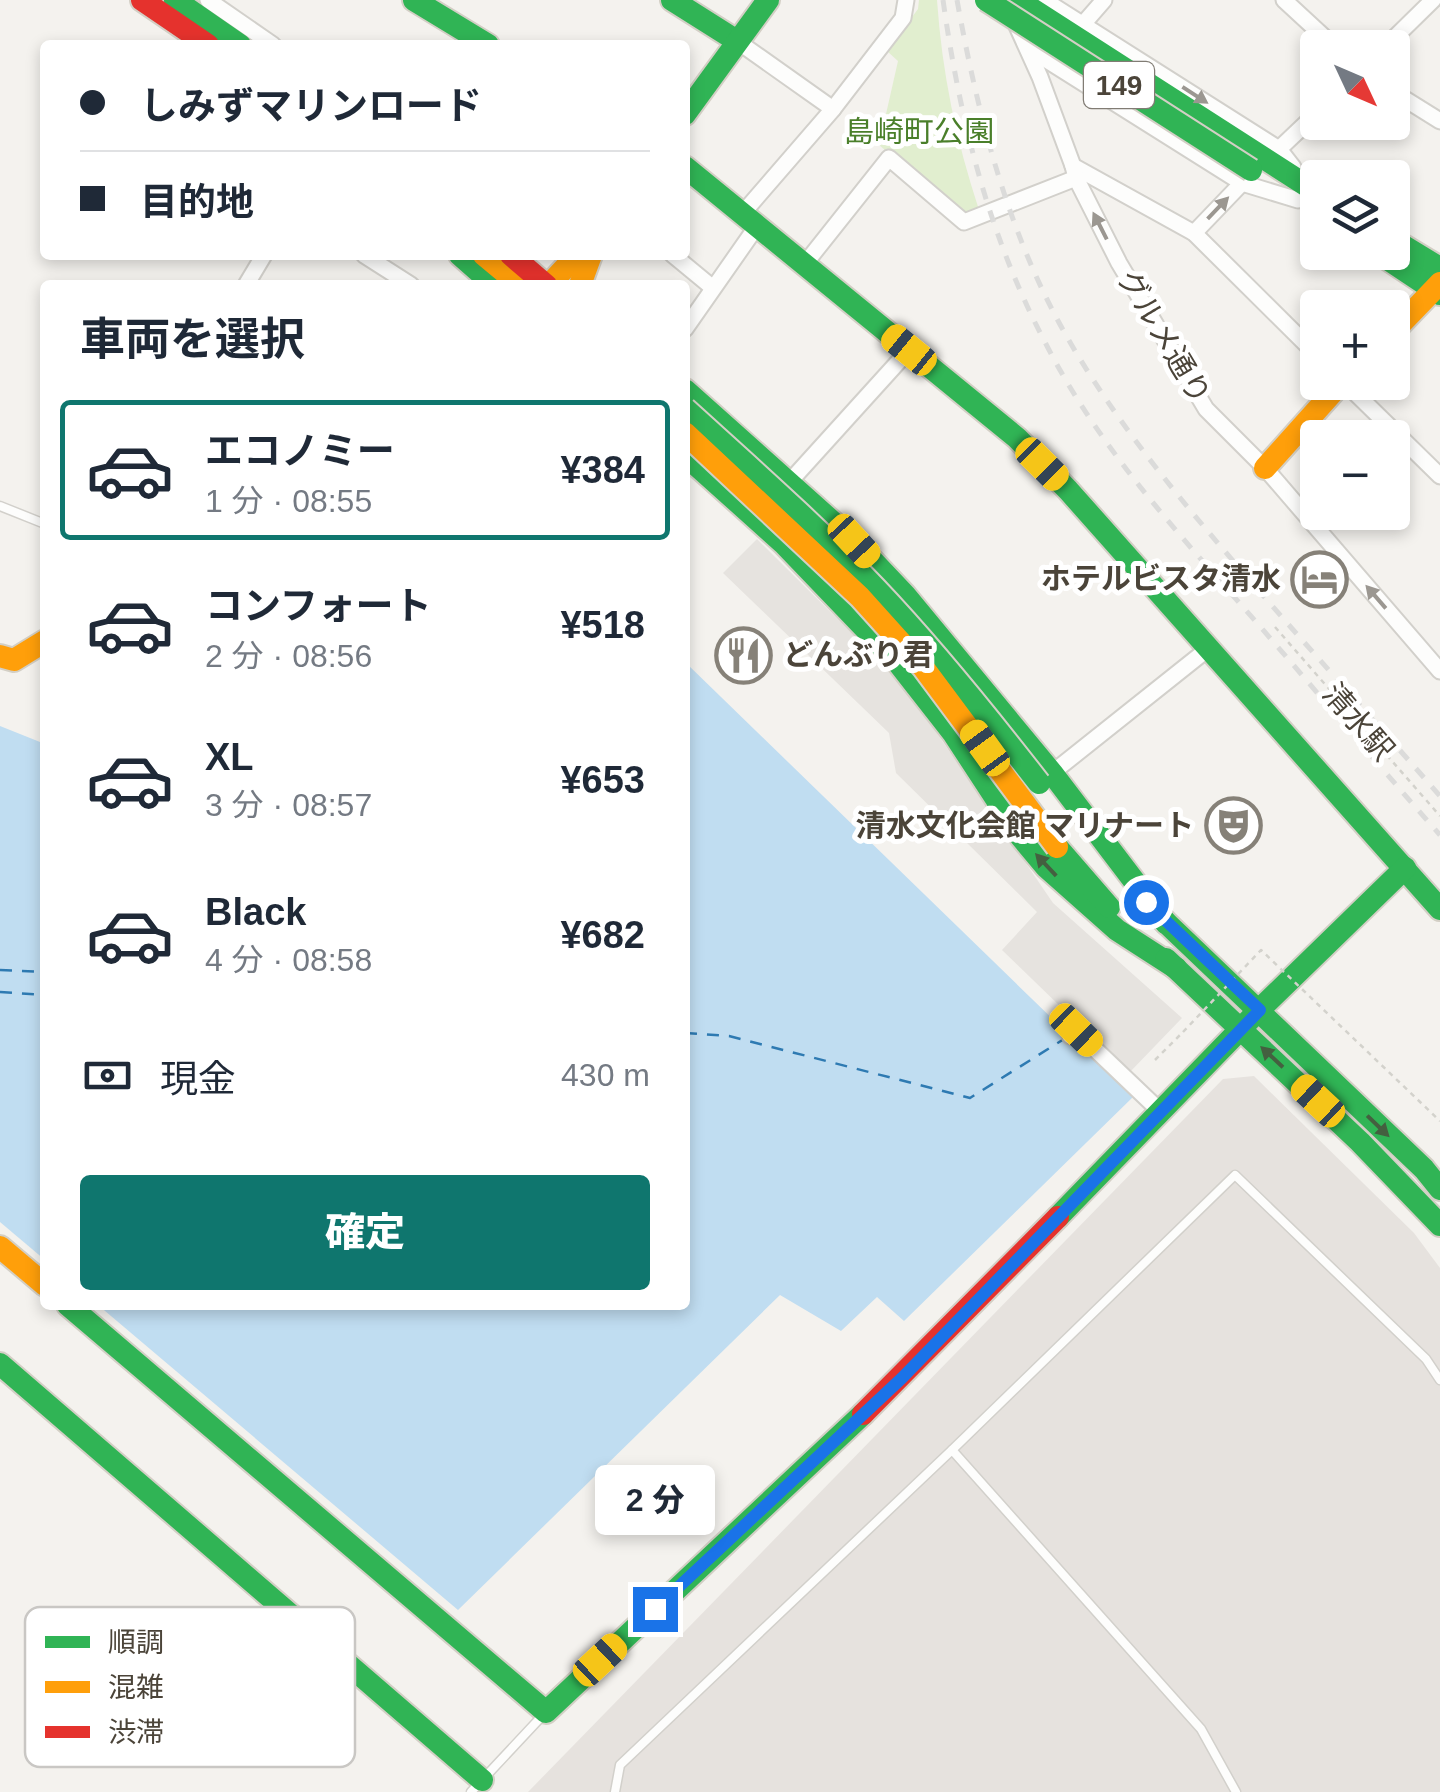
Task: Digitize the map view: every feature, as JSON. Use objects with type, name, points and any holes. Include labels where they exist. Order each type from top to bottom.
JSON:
[{"type":"main road","points":[[124,0],[177,40]]},
{"type":"main road","points":[[142,0],[201,40]]},
{"type":"main road","points":[[175,0],[233,40]]},
{"type":"main road","points":[[414,0],[480,40]]},
{"type":"main road","points":[[672,0],[737,41]]},
{"type":"main road","points":[[690,107],[768,0]]},
{"type":"main road","name":"149","points":[[986,0],[1259,165]]},
{"type":"main road","name":"149","points":[[1018,0],[1300,192]]},
{"type":"main road","points":[[690,172],[1017,438],[1068,490],[1440,909]]},
{"type":"main road","points":[[1410,256],[1439,284]]},
{"type":"main road","points":[[466,260],[488,280]]},
{"type":"main road","points":[[490,260],[514,280]]},
{"type":"main road","points":[[517,260],[542,280]]},
{"type":"main road","points":[[553,280],[571,260]]},
{"type":"main road","points":[[1410,269],[1439,284]]},
{"type":"main road","points":[[1410,314],[1439,284]]},
{"type":"main road","points":[[690,394],[854,541],[905,595],[1108,865],[1440,1188]]},
{"type":"main road","points":[[1265,468],[1327,400]]},
{"type":"main road","points":[[690,414],[874,586],[1045,778]]},
{"type":"main road","points":[[690,438],[860,597],[910,653],[957,710],[1057,847],[1103,901],[1360,1142],[1440,1225]]},
{"type":"main road","points":[[690,459],[756,518],[899,664],[953,733],[1046,867],[1117,930],[1176,968]]},
{"type":"main road","points":[[0,656],[14,660],[40,643]]},
{"type":"main road","points":[[74,1310],[546,1712],[902,1378],[1260,1010],[1404,868]]},
{"type":"main road","points":[[0,1247],[40,1281]]},
{"type":"main road","points":[[0,1364],[275,1607]]},
{"type":"main road","points":[[355,1678],[480,1788]]},
{"type":"street","points":[[208,0],[266,40]]},
{"type":"street","points":[[690,322],[714,288],[750,219],[903,18],[906,0]]},
{"type":"street","name":"グルメ通り","points":[[1004,0],[1040,76],[1074,172],[1119,263],[1206,409],[1265,468],[1440,671]]},
{"type":"street","points":[[1044,0],[1084,22],[1259,165],[1300,192]]},
{"type":"street","points":[[1084,22],[1104,0]]},
{"type":"street","points":[[1284,0],[1316,30]]},
{"type":"street","points":[[1400,30],[1426,2]]},
{"type":"street","points":[[737,41],[833,109]]},
{"type":"street","points":[[1029,50],[1259,165]]},
{"type":"street","points":[[1410,102],[1440,121]]},
{"type":"street","points":[[1194,233],[1300,128]]},
{"type":"street","points":[[804,264],[889,158],[964,222],[1074,172],[1194,233],[1300,338]]},
{"type":"street","points":[[372,260],[403,280]]},
{"type":"street","points":[[679,260],[714,288]]},
{"type":"street","points":[[756,518],[909,350]]},
{"type":"street","points":[[1362,400],[1440,476]]},
{"type":"street","points":[[1045,778],[1209,648]]},
{"type":"street","points":[[1070,1036],[1076,1030],[1160,1112]]},
{"type":"lane","points":[[0,506],[40,522]]},
{"type":"lane","points":[[615,1792],[620,1765],[1235,1175],[1426,1359],[1440,1380]]},
{"type":"lane","points":[[952,1450],[1201,1729],[1236,1792]]},
{"type":"lane","points":[[480,1788],[546,1712]]},
{"type":"path","name":"清水駅","points":[[1275,627],[1440,816]]},
{"type":"path","points":[[1155,1060],[1261,950],[1440,1121]]},
{"type":"shaded area","points":[[757,539],[904,685],[1053,903],[1182,1018],[1129,1073],[1002,950],[1037,912],[896,773],[889,733],[723,573]]},
{"type":"shaded area","points":[[1254,1076],[1414,1233],[1440,1268],[1440,1792],[528,1792],[1223,1079]]},
{"type":"green space","name":"島崎町公園","points":[[919,0],[937,0],[951,106],[979,210],[966,217],[879,145],[898,61],[887,51],[918,9]]},
{"type":"water","points":[[690,667],[1133,1097],[904,1321],[877,1297],[841,1331],[780,1295],[458,1610],[104,1310],[690,1310]]},
{"type":"water","points":[[0,726],[40,742],[40,1256],[0,1222]]},
{"type":"ferry route","points":[[0,970],[40,972]]},
{"type":"ferry route","points":[[0,992],[40,995]]},
{"type":"ferry route","points":[[690,1033],[729,1036],[970,1098],[1064,1039]]},
{"type":"railway","points":[[943,0],[958,90],[993,221],[1027,305],[1068,384],[1117,457],[1171,524],[1440,835]]},
{"type":"railway","points":[[957,0],[985,130],[1012,216],[1046,298],[1085,367],[1124,426],[1189,508],[1440,796]]},
{"type":"traffic: fast","points":[[175,0],[233,40]]},
{"type":"traffic: fast","points":[[414,0],[480,40]]},
{"type":"traffic: fast","points":[[672,0],[737,41]]},
{"type":"traffic: fast","points":[[690,107],[768,0]]},
{"type":"traffic: fast","points":[[986,0],[1251,170]]},
{"type":"traffic: fast","points":[[1018,0],[1300,181]]},
{"type":"traffic: fast","points":[[690,171],[1017,438],[1068,490],[1440,909]]},
{"type":"traffic: fast","points":[[1410,250],[1440,268]]},
{"type":"traffic: fast","points":[[466,260],[488,280]]},
{"type":"traffic: fast","points":[[1404,270],[1440,294]]},
{"type":"traffic: fast","points":[[690,394],[854,541],[905,595],[1052,773],[1166,923]]},
{"type":"traffic: fast","points":[[690,414],[876,589],[960,684],[1039,783]]},
{"type":"traffic: fast","points":[[690,459],[783,543],[899,664],[953,733],[1021,837],[1046,867],[1117,930],[1176,968]]},
{"type":"traffic: fast","points":[[1057,847],[1109,907]]},
{"type":"traffic: fast","points":[[1058,1217],[1259,1010],[1405,868]]},
{"type":"traffic: fast","points":[[1155,912],[1424,1169],[1440,1189]]},
{"type":"traffic: fast","points":[[1166,959],[1360,1142],[1440,1225]]},
{"type":"traffic: fast","points":[[74,1310],[546,1712],[863,1414]]},
{"type":"traffic: fast","points":[[0,1364],[282,1607]]},
{"type":"traffic: fast","points":[[355,1670],[482,1780]]},
{"type":"traffic: slow","points":[[490,260],[514,280]]},
{"type":"traffic: slow","points":[[554,280],[572,260]]},
{"type":"traffic: slow","points":[[582,280],[589,260]]},
{"type":"traffic: slow","points":[[1410,314],[1440,283]]},
{"type":"traffic: slow","points":[[1265,468],[1326,400]]},
{"type":"traffic: slow","points":[[690,438],[860,597],[923,667],[1057,847]]},
{"type":"traffic: slow","points":[[0,656],[14,660],[40,644]]},
{"type":"traffic: slow","points":[[0,1247],[40,1281]]},
{"type":"traffic: jam","points":[[142,0],[201,40]]},
{"type":"traffic: jam","points":[[517,260],[540,280]]},
{"type":"traffic: jam","points":[[863,1414],[1058,1217]]},
{"type":"place","name":"ホテルビスタ清水","points":[[1320,579]]},
{"type":"place","name":"どんぶり君","points":[[744,655]]},
{"type":"place","name":"清水文化会館 マリナート","points":[[1233,826]]},
{"type":"route","points":[[655,1609],[902,1378],[1260,1010],[1146,902]]}]
